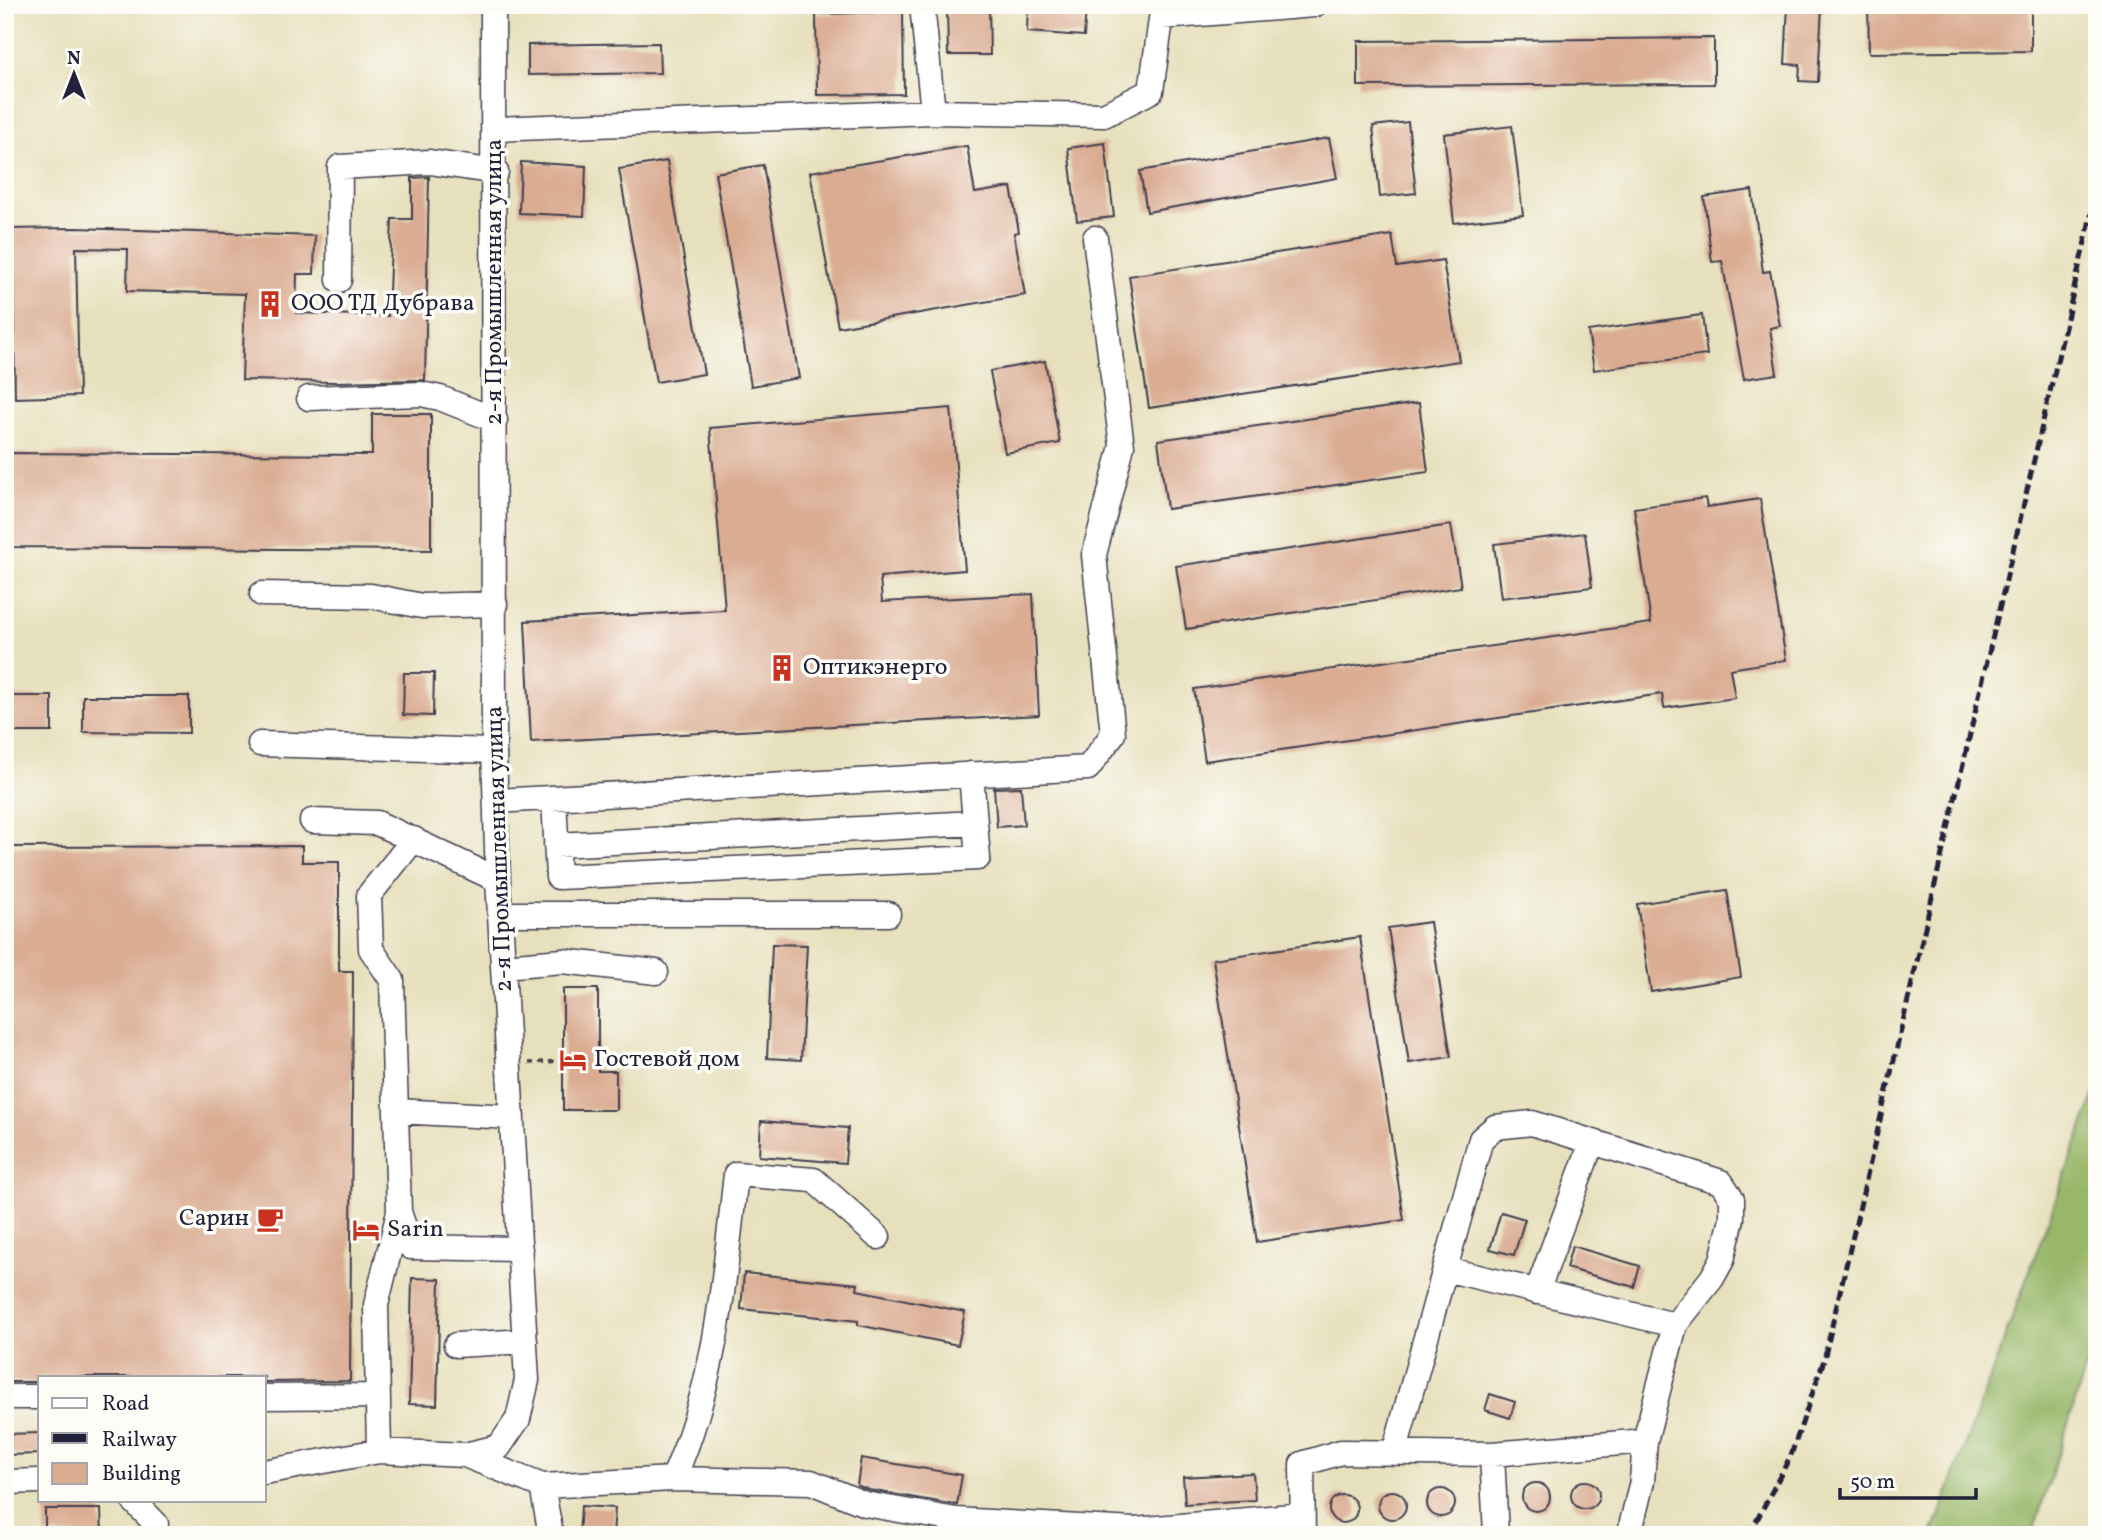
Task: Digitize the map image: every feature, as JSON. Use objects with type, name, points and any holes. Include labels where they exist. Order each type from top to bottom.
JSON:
[{"type":"street","name":"2-я Промышленная улица","points":[[266,1472],[379,1451],[465,1455],[499,1447],[518,1419],[527,1380],[498,880],[494,751],[493,5]]},
{"type":"street","points":[[922,5],[933,112]]},
{"type":"street","points":[[495,129],[933,112],[1104,115],[1151,92],[1162,11],[1314,5]]},
{"type":"street","points":[[339,280],[340,167],[430,162],[495,172]]},
{"type":"street","points":[[497,801],[1088,768],[1113,734],[1094,555],[1122,446],[1095,238]]},
{"type":"street","points":[[309,398],[421,394],[440,398],[495,420]]},
{"type":"street","points":[[262,594],[371,596],[422,606],[495,604]]},
{"type":"street","points":[[260,744],[494,751]]},
{"type":"street","points":[[554,798],[558,877],[978,858],[971,774]]},
{"type":"street","points":[[312,821],[377,823],[498,880]]},
{"type":"street","points":[[556,845],[975,823]]},
{"type":"street","points":[[379,1451],[376,1305],[399,1212],[392,980],[371,949],[369,895],[414,839]]},
{"type":"street","points":[[500,914],[888,914]]},
{"type":"street","points":[[503,966],[563,961],[656,972]]},
{"type":"street","points":[[396,1111],[512,1117]]},
{"type":"street","points":[[1394,1453],[1481,1139],[1495,1127],[1532,1123],[1721,1182],[1732,1199],[1732,1219],[1722,1260],[1712,1278],[1675,1325],[1645,1441],[1642,1481],[1629,1535]]},
{"type":"street","points":[[1537,1292],[1592,1142]]},
{"type":"street","points":[[673,1479],[692,1436],[710,1376],[720,1317],[736,1174],[814,1180],[878,1237]]},
{"type":"street","points":[[399,1212],[411,1247],[520,1249]]},
{"type":"street","points":[[1445,1269],[1675,1325]]},
{"type":"street","points":[[456,1345],[525,1341]]},
{"type":"street","points":[[266,1396],[377,1396]]},
{"type":"street","points":[[5,1397],[38,1397]]},
{"type":"street","points":[[465,1455],[542,1486],[673,1479],[811,1482],[865,1504],[956,1527],[1135,1530],[1302,1525],[1302,1464],[1341,1452],[1492,1454],[1645,1441]]},
{"type":"street","points":[[1492,1454],[1496,1535]]},
{"type":"street","points":[[5,1482],[38,1481]]},
{"type":"street","points":[[542,1486],[551,1535]]},
{"type":"street","points":[[134,1502],[156,1524]]},
{"type":"path","points":[[509,1064],[561,1061]]},
{"type":"green space","points":[[2097,1088],[2097,1334],[2032,1535],[1932,1535]]},
{"type":"building","points":[[947,5],[989,5],[990,55],[948,55]]},
{"type":"building","points":[[1028,5],[1086,5],[1084,36],[1027,32]]},
{"type":"building","points":[[1788,5],[1822,5],[1818,82],[1799,81],[1800,65],[1785,64]]},
{"type":"building","points":[[1868,5],[2031,5],[2031,51],[1869,53]]},
{"type":"building","points":[[903,12],[904,94],[817,95],[816,14]]},
{"type":"building","points":[[1714,38],[1714,84],[1358,86],[1358,41]]},
{"type":"building","points":[[659,43],[660,73],[528,75],[528,45]]},
{"type":"building","points":[[1408,122],[1416,193],[1380,197],[1373,126]]},
{"type":"building","points":[[1512,126],[1523,215],[1454,223],[1444,134]]},
{"type":"building","points":[[1329,138],[1337,178],[1147,212],[1140,171]]},
{"type":"building","points":[[1105,143],[1114,217],[1077,221],[1068,148]]},
{"type":"building","points":[[967,146],[975,193],[1011,187],[1019,232],[1014,233],[1025,295],[838,327],[810,172]]},
{"type":"building","points":[[667,161],[704,374],[656,382],[619,169]]},
{"type":"building","points":[[521,162],[586,166],[584,216],[519,213]]},
{"type":"building","points":[[763,165],[799,378],[751,386],[715,173]]},
{"type":"building","name":"ООО ТД Дубрава","points":[[429,177],[425,380],[242,380],[245,294],[127,291],[128,249],[76,248],[79,396],[15,398],[13,263],[5,263],[5,229],[76,228],[315,236],[314,274],[297,274],[296,313],[388,316],[392,219],[412,219],[412,178]]},
{"type":"building","points":[[1752,190],[1763,272],[1770,271],[1780,326],[1770,328],[1777,374],[1744,379],[1722,261],[1712,262],[1704,197]]},
{"type":"building","points":[[1392,235],[1397,267],[1443,260],[1459,361],[1149,408],[1129,276]]},
{"type":"building","points":[[1702,315],[1707,355],[1594,370],[1588,331]]},
{"type":"building","points":[[1045,361],[1060,443],[1005,453],[990,371]]},
{"type":"building","points":[[1419,403],[1428,472],[1167,509],[1158,440]]},
{"type":"building","points":[[951,408],[965,570],[880,577],[882,602],[1033,594],[1039,715],[531,742],[525,621],[725,610],[710,428]]},
{"type":"building","points":[[372,414],[431,414],[431,550],[5,547],[5,453],[372,455]]},
{"type":"building","points":[[1705,498],[1707,507],[1760,499],[1786,660],[1730,669],[1735,698],[1664,708],[1662,694],[1205,761],[1194,689],[1651,623],[1634,508]]},
{"type":"building","points":[[1451,525],[1461,587],[1186,629],[1176,566]]},
{"type":"building","points":[[1585,533],[1592,587],[1501,598],[1494,544]]},
{"type":"building","points":[[404,673],[434,673],[433,716],[403,715]]},
{"type":"building","points":[[5,696],[52,696],[52,732],[5,732]]},
{"type":"building","points":[[83,696],[189,696],[189,733],[83,732]]},
{"type":"building","points":[[1021,787],[1024,825],[997,827],[994,788]]},
{"type":"building","points":[[302,846],[302,862],[339,862],[339,971],[353,971],[350,1381],[266,1382],[266,1376],[38,1376],[38,1382],[5,1382],[5,847]]},
{"type":"building","points":[[1727,890],[1741,977],[1651,992],[1637,904]]},
{"type":"building","points":[[1430,922],[1451,1057],[1409,1063],[1388,928]]},
{"type":"building","points":[[1360,937],[1404,1220],[1257,1242],[1213,959]]},
{"type":"building","points":[[772,944],[807,945],[801,1060],[767,1058]]},
{"type":"building","points":[[563,989],[598,989],[598,1071],[616,1071],[616,1110],[563,1110]]},
{"type":"building","points":[[761,1121],[848,1128],[845,1163],[759,1156]]},
{"type":"building","points":[[1501,1212],[1525,1219],[1514,1255],[1490,1249]]},
{"type":"building","points":[[1572,1246],[1640,1266],[1634,1287],[1566,1268]]},
{"type":"building","points":[[744,1273],[858,1284],[857,1290],[965,1312],[958,1345],[858,1325],[858,1321],[741,1309]]},
{"type":"building","points":[[412,1278],[440,1279],[437,1405],[409,1404]]},
{"type":"building","points":[[1490,1394],[1515,1402],[1510,1418],[1485,1410]]},
{"type":"building","points":[[38,1433],[38,1454],[5,1455],[5,1434]]},
{"type":"building","points":[[861,1458],[962,1475],[957,1505],[869,1490],[857,1485]]},
{"type":"building","points":[[1253,1473],[1255,1500],[1185,1504],[1183,1477]]},
{"type":"building","points":[[1585,1481],[1595,1485],[1599,1495],[1595,1505],[1585,1509],[1575,1505],[1571,1495],[1575,1485]]},
{"type":"building","points":[[1536,1483],[1546,1487],[1550,1497],[1546,1507],[1536,1511],[1526,1507],[1522,1497],[1526,1487]]},
{"type":"building","points":[[1441,1489],[1451,1493],[1455,1503],[1451,1513],[1441,1517],[1431,1513],[1427,1503],[1431,1493]]},
{"type":"building","points":[[1392,1491],[1402,1495],[1406,1505],[1402,1515],[1392,1519],[1382,1515],[1378,1505],[1382,1495]]},
{"type":"building","points":[[1343,1495],[1353,1499],[1357,1509],[1353,1519],[1343,1523],[1333,1519],[1329,1509],[1333,1499]]},
{"type":"building","points":[[581,1506],[615,1508],[613,1535],[579,1535]]},
{"type":"building","points":[[45,1509],[101,1509],[102,1535],[45,1535]]},
{"type":"railway","points":[[1749,1535],[1791,1455],[1824,1360],[2097,190]]},
{"type":"place","name":"ООО ТД Дубрава","points":[[270,304]]},
{"type":"place","name":"Оптикэнерго","points":[[782,668]]},
{"type":"place","name":"Гостевой дом","points":[[573,1060]]},
{"type":"place","name":"Сарин","points":[[270,1219]]},
{"type":"place","name":"Sarin","points":[[366,1230]]}]
